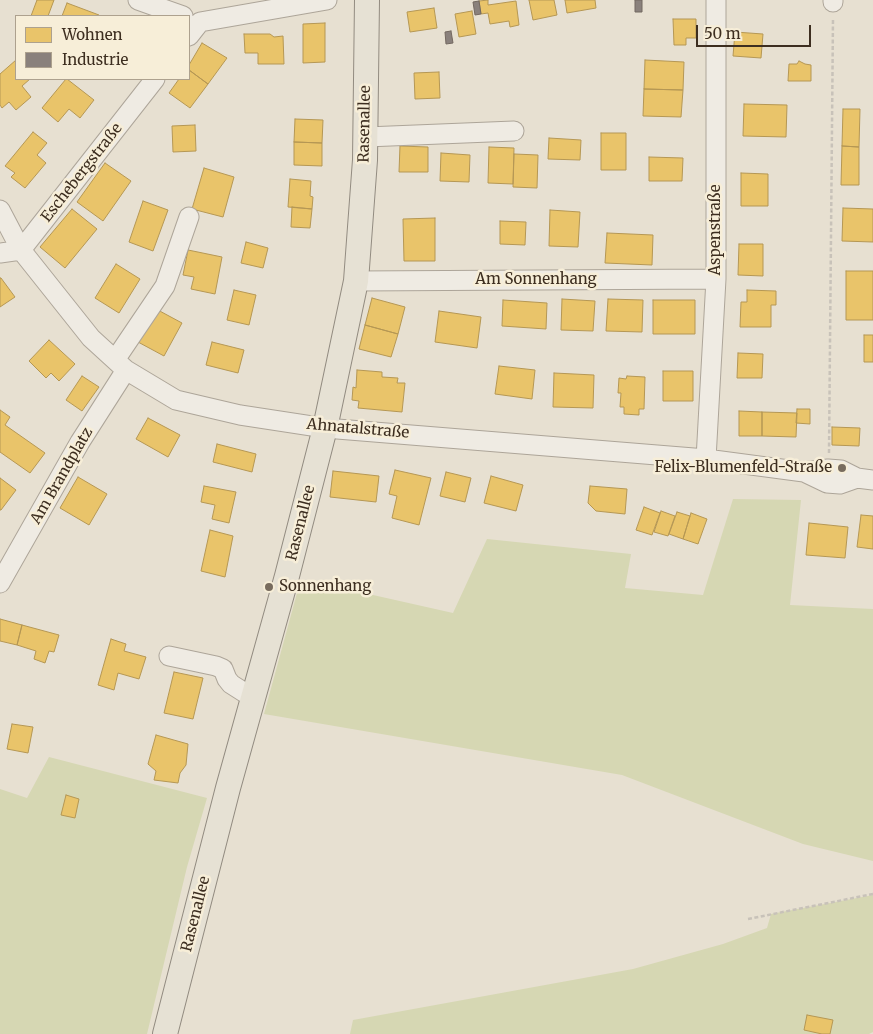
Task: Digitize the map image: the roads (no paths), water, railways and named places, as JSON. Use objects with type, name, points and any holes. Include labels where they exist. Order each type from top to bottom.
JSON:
[{"type":"main road","name":"Rasenallee","points":[[165,1034],[228,788],[287,576],[325,428],[356,281],[366,137],[367,0]]},
{"type":"street","points":[[138,0],[172,15]]},
{"type":"street","points":[[190,23],[327,0]]},
{"type":"street","name":"Aspenstraße","points":[[706,459],[716,279],[716,0]]},
{"type":"street","name":"Eschebergstraße","points":[[21,250],[154,80]]},
{"type":"street","points":[[366,137],[514,131]]},
{"type":"street","name":"Ahnatalstraße","points":[[0,210],[21,250],[91,338],[121,365],[176,400],[240,415],[325,428],[706,459],[804,472],[828,469],[841,470],[865,479]]},
{"type":"street","name":"Am Brandplatz","points":[[0,583],[166,286],[190,217]]},
{"type":"street","points":[[0,253],[21,250]]},
{"type":"street","name":"Am Sonnenhang","points":[[356,281],[716,279]]},
{"type":"street","name":"Ahnatalstraße","points":[[804,472],[827,483],[840,484],[865,479]]},
{"type":"street","points":[[169,656],[223,668],[231,684],[253,698]]},
{"type":"place","name":"Felix-Blumenfeld-Straße","points":[[842,468]]},
{"type":"place","name":"Sonnenhang","points":[[269,587]]}]
